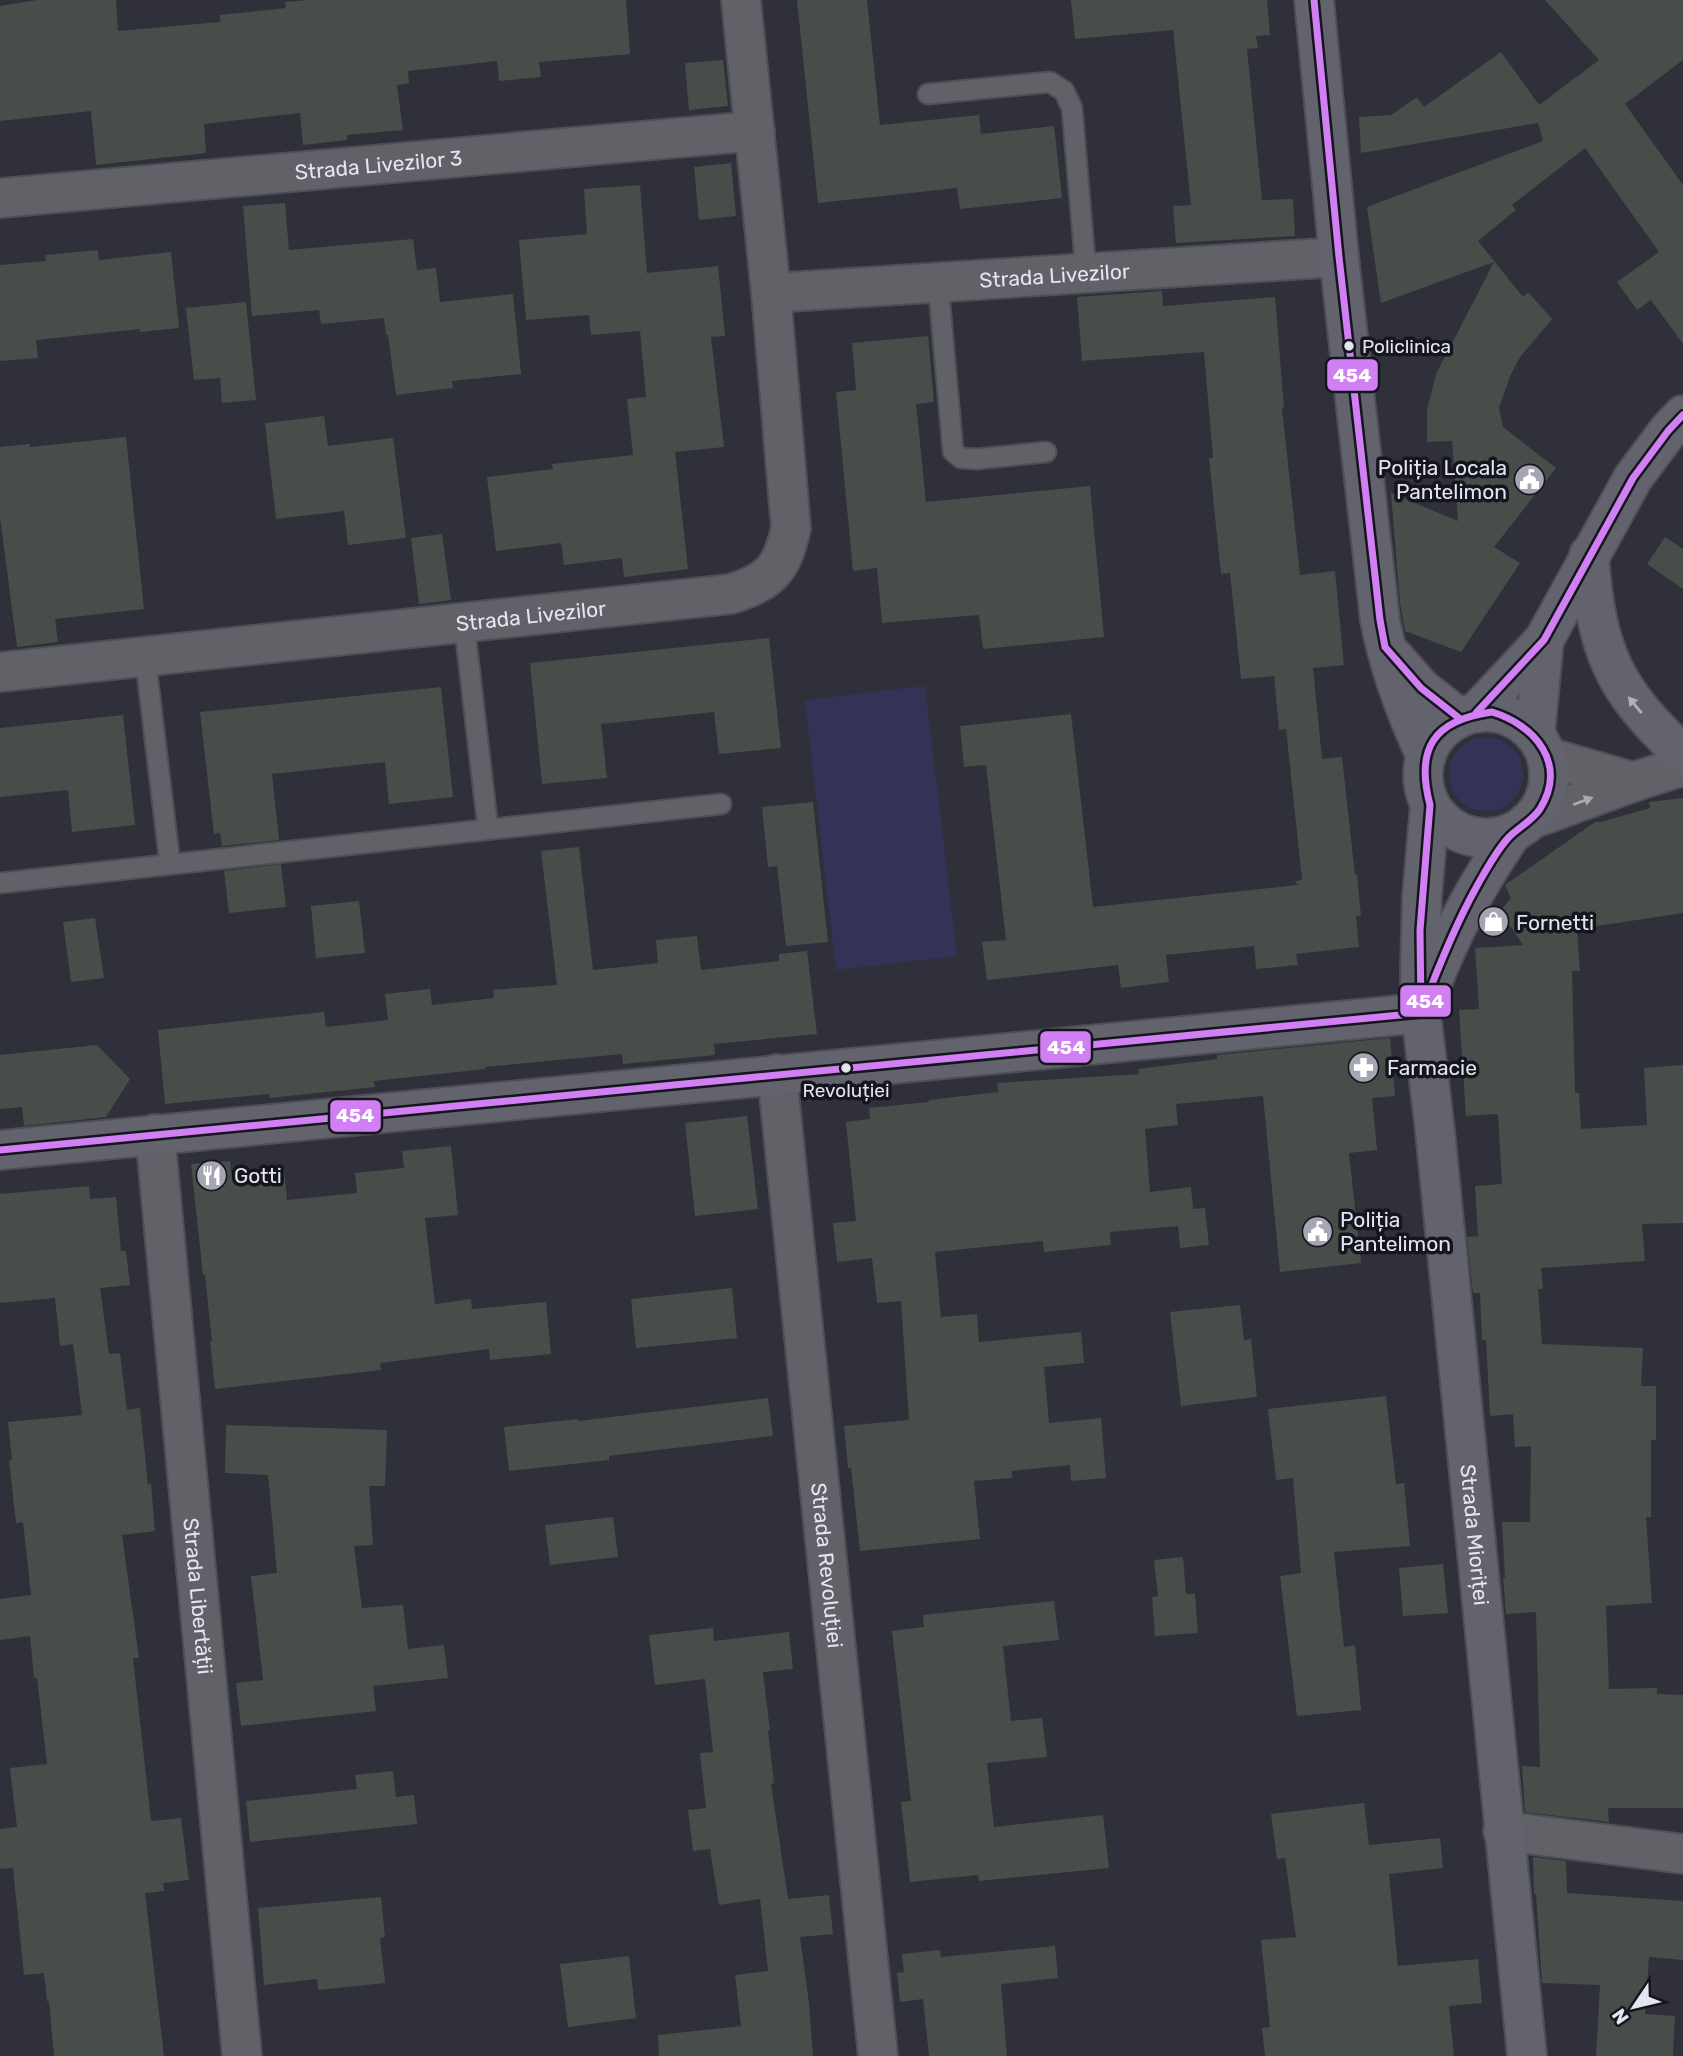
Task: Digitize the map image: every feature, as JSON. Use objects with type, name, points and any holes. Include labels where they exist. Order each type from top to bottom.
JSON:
[{"type":"street","name":"Strada Livezilor","points":[[0,672],[731,594],[756,586],[775,570],[786,550],[791,528],[771,293],[741,0]]},
{"type":"street","points":[[1314,0],[1339,257],[1380,620],[1385,647],[1401,699],[1426,756]]},
{"type":"street","name":"Strada Livezilor 3","points":[[0,198],[755,131]]},
{"type":"street","name":"Strada Livezilor","points":[[771,293],[1339,257]]},
{"type":"street","points":[[1683,415],[1633,478],[1544,640],[1467,715],[1444,727],[1433,740],[1423,772],[1424,789],[1430,805],[1442,819],[1457,831],[1475,837],[1494,838],[1633,782],[1683,766]]},
{"type":"street","points":[[1589,555],[1596,621],[1610,664],[1628,697],[1683,754]]},
{"type":"street","points":[[1522,826],[1542,806],[1550,774],[1541,746],[1544,640]]},
{"type":"street","points":[[1385,647],[1421,688],[1467,715],[1492,712],[1508,715],[1523,723],[1541,746],[1633,782]]},
{"type":"street","name":"Strada Mioriței","points":[[1430,805],[1420,930],[1421,1013],[1527,2056]]},
{"type":"street","name":"Strada Mioriței","points":[[1421,1013],[1463,911],[1487,869],[1522,826]]},
{"type":"street","points":[[0,1150],[1421,1013]]},
{"type":"street","name":"Strada Revoluției","points":[[777,1074],[878,2056]]},
{"type":"street","name":"Strada Libertății","points":[[155,1134],[242,2056]]},
{"type":"street","points":[[1503,1832],[1683,1854]]},
{"type":"lane","points":[[928,94],[1050,82],[1064,91],[1072,108],[1086,273]]},
{"type":"lane","points":[[938,282],[953,451],[961,458],[977,459],[1046,452]]},
{"type":"lane","points":[[464,622],[488,829]]},
{"type":"lane","points":[[145,656],[170,864]]},
{"type":"lane","points":[[0,883],[721,804]]},
{"type":"shaded area","points":[[925,686],[957,956],[836,970],[805,700]]},
{"type":"shaded area","points":[[1479,737],[1493,737],[1507,743],[1517,753],[1523,774],[1517,795],[1507,805],[1493,811],[1479,811],[1465,805],[1455,795],[1449,781],[1449,767],[1455,753],[1465,743]]},
{"type":"building","points":[[37,0],[116,0],[118,31],[220,22],[220,15],[286,8],[285,2],[308,0],[626,0],[630,54],[539,62],[541,77],[499,81],[497,61],[408,71],[409,83],[397,85],[403,130],[347,135],[347,140],[303,145],[300,113],[204,124],[206,153],[96,165],[91,111],[0,121],[0,6]]},
{"type":"building","points":[[797,0],[867,0],[880,125],[979,115],[981,134],[1054,126],[1062,198],[960,209],[957,188],[818,203]]},
{"type":"building","points":[[1071,0],[1267,0],[1270,35],[1256,36],[1258,48],[1247,49],[1262,200],[1293,199],[1295,236],[1176,243],[1173,206],[1191,205],[1173,30],[1075,39]]},
{"type":"building","points":[[1545,0],[1683,0],[1683,60],[1625,104],[1683,185],[1683,344],[1651,300],[1637,310],[1617,282],[1659,252],[1585,148],[1512,205],[1516,210],[1478,241],[1523,297],[1528,292],[1552,319],[1520,357],[1499,408],[1503,427],[1556,468],[1494,547],[1520,563],[1461,652],[1405,631],[1400,603],[1391,493],[1458,521],[1452,441],[1427,442],[1427,410],[1436,374],[1494,262],[1381,303],[1367,207],[1543,141],[1538,123],[1361,153],[1359,117],[1391,115],[1417,97],[1424,107],[1501,52],[1539,105],[1599,60]]},
{"type":"building","points":[[723,60],[728,106],[689,110],[685,63]]},
{"type":"building","points":[[731,163],[736,216],[699,220],[694,167]]},
{"type":"building","points":[[640,185],[647,273],[718,266],[725,336],[711,337],[724,447],[675,452],[688,569],[624,577],[622,558],[564,565],[561,543],[496,551],[487,477],[553,469],[552,464],[633,455],[627,399],[646,397],[640,331],[591,335],[589,315],[526,320],[519,240],[587,234],[584,189]]},
{"type":"building","points":[[285,203],[289,250],[413,239],[417,270],[436,268],[440,302],[513,294],[521,374],[452,381],[453,388],[396,395],[384,318],[321,324],[319,310],[252,316],[243,206]]},
{"type":"building","points":[[98,250],[99,260],[171,252],[179,328],[140,332],[140,329],[36,340],[38,358],[0,361],[0,265],[46,261],[45,255]]},
{"type":"building","points":[[1162,291],[1163,306],[1275,297],[1282,408],[1300,575],[1335,571],[1344,665],[1313,668],[1322,759],[1342,757],[1361,916],[1356,916],[1359,947],[1296,954],[1298,965],[1256,969],[1254,946],[1166,955],[1169,982],[1121,988],[1118,965],[987,980],[982,942],[1006,940],[986,765],[964,767],[960,726],[1071,714],[1093,907],[1297,885],[1296,881],[1302,880],[1286,729],[1279,730],[1274,676],[1241,679],[1230,573],[1221,574],[1209,458],[1213,458],[1204,352],[1082,361],[1077,297]]},
{"type":"building","points":[[246,302],[256,400],[222,403],[220,378],[194,380],[186,308]]},
{"type":"building","points":[[928,336],[934,402],[916,404],[926,502],[1090,486],[1104,637],[983,649],[979,615],[882,623],[877,568],[853,571],[836,392],[856,390],[852,343]]},
{"type":"building","points":[[324,416],[328,446],[393,438],[406,538],[348,545],[344,511],[276,519],[265,423]]},
{"type":"building","points":[[126,437],[144,609],[55,619],[58,642],[17,647],[0,517],[0,447],[30,444],[30,447]]},
{"type":"building","points":[[442,534],[451,600],[419,604],[411,538]]},
{"type":"building","points":[[1665,537],[1683,549],[1683,589],[1647,564]]},
{"type":"building","points":[[769,638],[781,748],[719,754],[714,712],[601,724],[607,778],[542,784],[530,663]]},
{"type":"building","points":[[441,687],[453,797],[389,804],[385,762],[272,774],[279,840],[222,846],[220,833],[214,834],[200,712]]},
{"type":"building","points":[[123,715],[135,825],[72,832],[68,790],[0,797],[0,728]]},
{"type":"building","points":[[1683,798],[1683,913],[1577,929],[1580,971],[1572,971],[1575,1093],[1579,1093],[1581,1129],[1647,1125],[1644,1068],[1683,1065],[1683,1223],[1642,1224],[1645,1261],[1541,1268],[1543,1289],[1538,1289],[1542,1344],[1643,1348],[1641,1386],[1656,1386],[1656,1440],[1651,1440],[1651,1517],[1646,1517],[1652,1603],[1606,1606],[1609,1689],[1657,1688],[1657,1694],[1683,1695],[1683,1808],[1608,1808],[1609,1822],[1525,1812],[1522,1766],[1540,1767],[1536,1612],[1506,1614],[1502,1522],[1530,1522],[1531,1446],[1515,1447],[1513,1414],[1490,1416],[1486,1340],[1482,1340],[1480,1293],[1473,1293],[1467,1237],[1478,1236],[1475,1186],[1502,1184],[1498,1114],[1466,1116],[1459,1010],[1479,1009],[1475,948],[1523,945],[1500,911],[1511,898],[1505,885],[1595,822],[1650,808],[1649,802]]},
{"type":"building","points":[[813,802],[828,942],[786,946],[777,866],[768,867],[762,807]]},
{"type":"building","points":[[579,847],[593,970],[658,963],[656,940],[697,936],[701,970],[779,961],[779,954],[807,951],[817,1034],[714,1044],[715,1055],[623,1064],[622,1054],[374,1081],[375,1087],[269,1098],[269,1094],[165,1104],[158,1030],[324,1012],[326,1027],[388,1020],[385,994],[430,989],[432,1005],[494,998],[493,990],[557,985],[541,851]]},
{"type":"building","points":[[281,864],[286,907],[229,913],[224,871]]},
{"type":"building","points":[[359,901],[365,953],[316,958],[311,906]]},
{"type":"building","points":[[95,918],[104,978],[71,982],[63,922]]},
{"type":"building","points":[[1390,1038],[1395,1096],[1372,1098],[1377,1150],[1349,1153],[1361,1263],[1280,1272],[1263,1096],[1176,1104],[1178,1125],[1145,1129],[1150,1192],[1191,1187],[1193,1209],[1205,1208],[1209,1245],[1180,1248],[1178,1226],[1110,1232],[1111,1245],[1044,1252],[1043,1241],[935,1252],[941,1317],[977,1314],[979,1342],[1081,1332],[1084,1363],[1044,1367],[1049,1423],[1101,1418],[1106,1478],[1071,1481],[1070,1465],[1012,1471],[1012,1478],[974,1481],[980,1539],[860,1551],[844,1426],[909,1420],[901,1301],[877,1303],[872,1258],[837,1262],[833,1223],[856,1221],[846,1122],[870,1119],[869,1108],[998,1092],[997,1083],[1139,1074],[1138,1069],[1217,1059],[1217,1055]]},
{"type":"building","points":[[97,1045],[130,1079],[106,1117],[24,1126],[22,1107],[0,1109],[0,1055]]},
{"type":"building","points":[[747,1116],[758,1209],[695,1216],[685,1123]]},
{"type":"building","points":[[451,1146],[458,1215],[425,1218],[435,1304],[471,1299],[472,1309],[546,1302],[551,1354],[490,1360],[489,1349],[380,1363],[381,1370],[215,1389],[205,1275],[191,1164],[230,1161],[231,1173],[284,1168],[287,1200],[357,1193],[355,1173],[404,1168],[402,1151]]},
{"type":"building","points":[[89,1186],[90,1199],[116,1197],[121,1251],[126,1251],[130,1285],[100,1288],[109,1354],[120,1353],[127,1410],[140,1408],[148,1485],[151,1484],[155,1531],[122,1535],[139,1658],[133,1658],[151,1821],[181,1818],[189,1880],[163,1883],[164,1891],[145,1893],[164,2056],[54,2056],[44,1973],[24,1975],[13,1868],[0,1869],[0,1829],[17,1827],[10,1768],[47,1764],[30,1636],[0,1640],[0,1599],[31,1595],[23,1522],[16,1523],[8,1422],[82,1415],[73,1344],[60,1346],[55,1298],[0,1303],[0,1194]]},
{"type":"building","points":[[732,1288],[737,1338],[636,1348],[631,1299]]},
{"type":"building","points":[[1240,1305],[1244,1340],[1251,1339],[1257,1397],[1181,1406],[1170,1312]]},
{"type":"building","points":[[1386,1396],[1396,1484],[1404,1483],[1410,1546],[1334,1552],[1344,1647],[1355,1645],[1361,1710],[1297,1716],[1280,1576],[1301,1573],[1293,1478],[1276,1480],[1268,1409]]},
{"type":"building","points":[[768,1398],[773,1436],[609,1456],[609,1460],[509,1471],[504,1427],[578,1421]]},
{"type":"building","points":[[226,1425],[387,1430],[385,1486],[369,1486],[373,1545],[354,1546],[362,1608],[403,1605],[408,1649],[444,1645],[448,1678],[373,1686],[376,1711],[241,1726],[236,1683],[263,1680],[251,1576],[277,1573],[268,1475],[225,1473]]},
{"type":"building","points":[[613,1517],[618,1557],[550,1565],[545,1525]]},
{"type":"building","points":[[1183,1557],[1186,1594],[1195,1594],[1198,1633],[1155,1636],[1152,1597],[1158,1596],[1154,1560]]},
{"type":"building","points":[[1443,1564],[1448,1613],[1403,1616],[1399,1568]]},
{"type":"building","points":[[1054,1601],[1059,1640],[1003,1646],[1011,1721],[1042,1718],[1047,1757],[987,1763],[994,1827],[1103,1815],[1109,1868],[979,1881],[978,1875],[910,1882],[901,1802],[911,1801],[892,1631],[924,1627],[923,1615]]},
{"type":"building","points":[[713,1628],[714,1641],[789,1632],[793,1669],[763,1672],[774,1783],[771,1784],[788,1899],[829,1895],[833,1934],[800,1937],[813,2056],[659,2056],[658,2035],[741,2026],[735,1975],[768,1971],[760,1899],[719,1905],[710,1849],[693,1851],[688,1810],[706,1808],[700,1753],[713,1752],[705,1679],[655,1685],[649,1635]]},
{"type":"building","points":[[393,1771],[396,1797],[414,1795],[417,1824],[250,1842],[246,1801],[357,1789],[355,1775]]},
{"type":"building","points":[[1364,1803],[1369,1845],[1440,1838],[1443,1868],[1389,1874],[1398,1966],[1478,1959],[1482,2003],[1449,2006],[1454,2056],[1265,2056],[1262,2028],[1270,2027],[1261,1940],[1296,1937],[1285,1858],[1277,1859],[1271,1814]]},
{"type":"building","points":[[1533,1857],[1566,1861],[1567,1893],[1683,1901],[1683,1960],[1649,1957],[1645,2014],[1675,2016],[1673,2056],[1596,2056],[1600,1985],[1542,1983]]},
{"type":"building","points":[[381,1897],[385,1937],[380,1938],[385,1983],[318,1990],[317,1979],[264,1985],[258,1908]]},
{"type":"building","points":[[1055,1946],[1058,1978],[1001,1984],[1007,2056],[929,2056],[923,1999],[900,2002],[897,1973],[904,1972],[902,1954],[940,1950],[941,1957]]},
{"type":"building","points":[[629,1956],[636,2018],[568,2027],[560,1964]]},
{"type":"transit line","name":"454","points":[[1314,0],[1339,257],[1385,647],[1421,688],[1459,718]]},
{"type":"transit line","name":"454","points":[[1476,713],[1544,640],[1633,478],[1683,415]]},
{"type":"transit line","name":"454","points":[[1492,712],[1522,726],[1543,748],[1550,777],[1548,792],[1537,813],[1509,837],[1484,874],[1453,933],[1421,1013],[1420,930],[1430,805],[1425,768],[1428,753],[1443,730],[1472,716],[1492,712]]},
{"type":"transit line","name":"454","points":[[0,1150],[1421,1013]]},
{"type":"place","name":"Policlinica","points":[[1349,346]]},
{"type":"place","name":"Poliția Locala Pantelimon","points":[[1530,479]]},
{"type":"place","name":"Fornetti","points":[[1493,922]]},
{"type":"place","name":"Farmacie","points":[[1364,1067]]},
{"type":"place","name":"Revoluției","points":[[846,1068]]},
{"type":"place","name":"Gotti","points":[[211,1175]]},
{"type":"place","name":"Poliția Pantelimon","points":[[1317,1231]]}]
